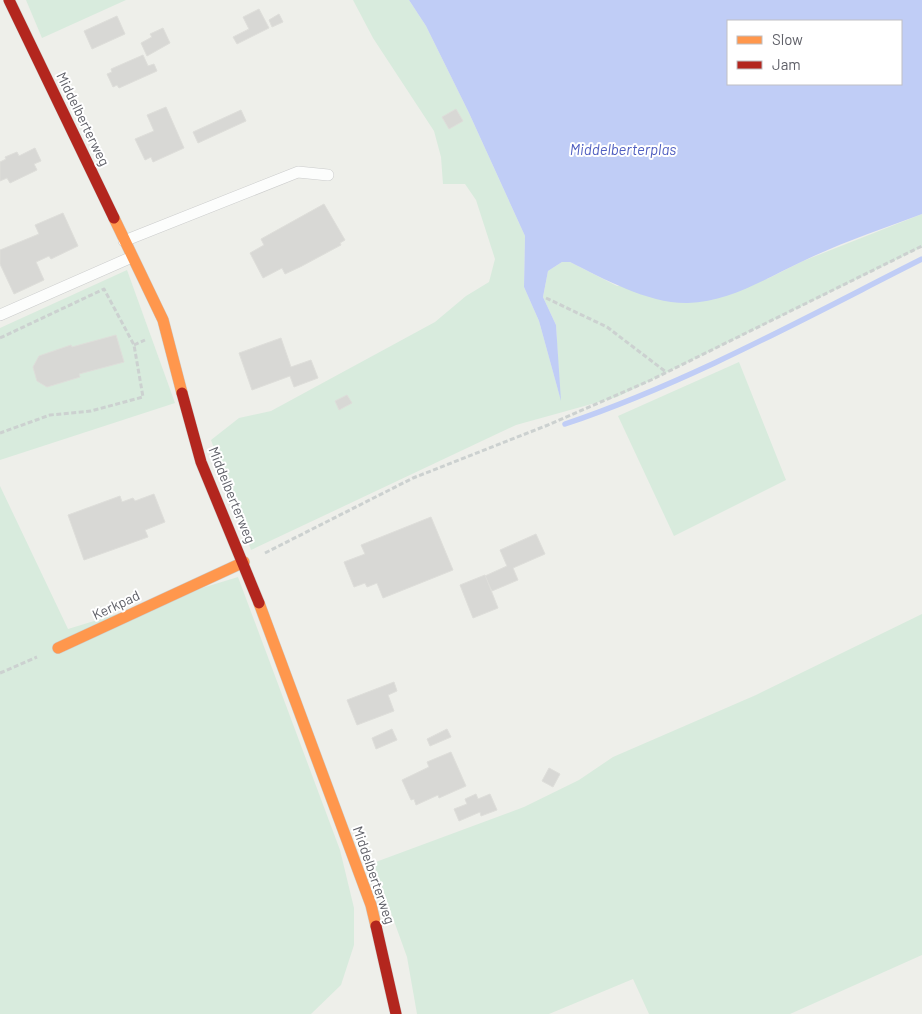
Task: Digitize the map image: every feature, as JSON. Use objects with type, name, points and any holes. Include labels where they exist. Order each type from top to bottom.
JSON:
[{"type":"street","name":"Middelberterweg","points":[[10,0],[163,320],[200,462],[244,562],[370,905],[396,1014]]},
{"type":"street","name":"Kerkpad","points":[[58,648],[244,562]]},
{"type":"lane","points":[[124,241],[298,172],[328,175]]},
{"type":"lane","points":[[0,315],[132,257]]},
{"type":"path","points":[[244,562],[288,543],[413,478],[556,421],[666,372],[922,246]]},
{"type":"path","points":[[0,338],[104,289],[134,345],[143,397],[91,411],[50,415],[0,433]]},
{"type":"path","points":[[546,298],[607,326],[666,372]]},
{"type":"path","points":[[134,345],[143,341]]},
{"type":"path","points":[[0,673],[58,648]]},
{"type":"green space","points":[[26,0],[126,0],[42,38]]},
{"type":"green space","points":[[353,0],[409,0],[426,26],[469,113],[525,236],[524,287],[539,321],[560,397],[556,325],[543,297],[548,271],[562,262],[570,262],[617,286],[767,279],[803,261],[922,214],[922,247],[617,397],[516,425],[251,550],[211,440],[239,418],[271,411],[435,322],[466,296],[489,282],[495,259],[476,200],[465,184],[443,184],[441,157],[434,131],[373,38]]},
{"type":"green space","points":[[127,270],[175,403],[0,460],[0,328]]},
{"type":"green space","points":[[739,362],[786,480],[674,536],[618,416]]},
{"type":"green space","points":[[0,486],[68,629],[238,577],[340,850],[354,908],[354,945],[341,985],[311,1014],[0,1014]]},
{"type":"green space","points":[[922,614],[922,955],[790,1014],[649,1014],[633,979],[549,1014],[417,1014],[407,957],[373,863],[524,807],[579,780],[613,757],[756,695]]},
{"type":"water","name":"Middelberterplas","points":[[409,0],[922,0],[922,214],[861,236],[732,294],[703,302],[673,302],[642,295],[570,262],[562,262],[548,271],[543,297],[556,325],[561,401],[539,321],[524,287],[525,236],[469,113],[426,26]]},
{"type":"building","points":[[259,9],[269,28],[237,44],[233,37],[249,29],[243,17]]},
{"type":"building","points":[[279,14],[283,22],[272,27],[269,20]]},
{"type":"building","points":[[117,16],[125,34],[92,49],[84,31]]},
{"type":"building","points":[[163,28],[170,43],[147,56],[141,43],[152,37],[150,34]]},
{"type":"building","points":[[143,55],[148,66],[154,64],[157,71],[119,88],[117,85],[113,87],[107,74],[112,72],[111,69]]},
{"type":"building","points":[[166,107],[184,148],[153,162],[151,157],[145,160],[135,139],[154,131],[147,115]]},
{"type":"building","points":[[456,109],[463,121],[449,129],[442,117]]},
{"type":"building","points":[[241,110],[246,121],[198,143],[193,132]]},
{"type":"building","points":[[35,148],[41,161],[34,164],[37,170],[10,183],[7,178],[0,181],[0,162],[6,159],[5,157],[17,152],[19,156]]},
{"type":"building","points":[[324,204],[345,240],[340,243],[341,245],[285,274],[282,268],[263,278],[250,253],[264,245],[261,239]]},
{"type":"building","points":[[63,213],[78,246],[51,259],[49,256],[36,262],[44,280],[14,294],[0,264],[0,250],[39,234],[35,225]]},
{"type":"building","points":[[116,335],[124,362],[79,374],[80,377],[47,387],[37,381],[33,367],[39,356],[71,345],[72,347]]},
{"type":"building","points":[[281,338],[291,367],[311,360],[318,378],[294,387],[290,376],[252,390],[239,353]]},
{"type":"building","points":[[347,395],[352,403],[339,410],[335,401]]},
{"type":"building","points":[[154,494],[165,522],[145,530],[148,537],[84,560],[68,515],[120,496],[122,502],[133,498],[135,501]]},
{"type":"building","points":[[431,517],[453,570],[383,598],[377,583],[367,587],[365,583],[354,587],[344,562],[365,554],[361,545]]},
{"type":"building","points":[[536,534],[545,554],[513,568],[518,580],[492,591],[485,576],[507,566],[500,550]]},
{"type":"building","points":[[485,575],[498,608],[473,618],[460,585]]},
{"type":"building","points":[[394,682],[397,691],[388,695],[394,711],[357,725],[347,700]]},
{"type":"building","points":[[392,729],[397,740],[376,749],[372,738]]},
{"type":"building","points":[[447,729],[451,737],[430,746],[427,739]]},
{"type":"building","points":[[451,752],[466,786],[439,798],[438,795],[416,805],[414,799],[411,800],[402,780],[429,767],[427,762]]},
{"type":"building","points":[[549,768],[560,774],[553,787],[542,781]]},
{"type":"building","points":[[476,794],[478,799],[490,794],[497,810],[481,816],[480,812],[459,821],[454,809],[467,804],[465,799]]},
{"type":"waterway","points":[[565,424],[657,389],[702,369],[922,259]]},
{"type":"traffic: slow","points":[[114,218],[163,320],[182,393]]},
{"type":"traffic: slow","points":[[58,648],[244,562]]},
{"type":"traffic: slow","points":[[259,603],[371,905],[376,926]]},
{"type":"traffic: jam","points":[[9,0],[114,218]]},
{"type":"traffic: jam","points":[[182,393],[201,462],[259,603]]},
{"type":"traffic: jam","points":[[376,926],[396,1014]]}]
